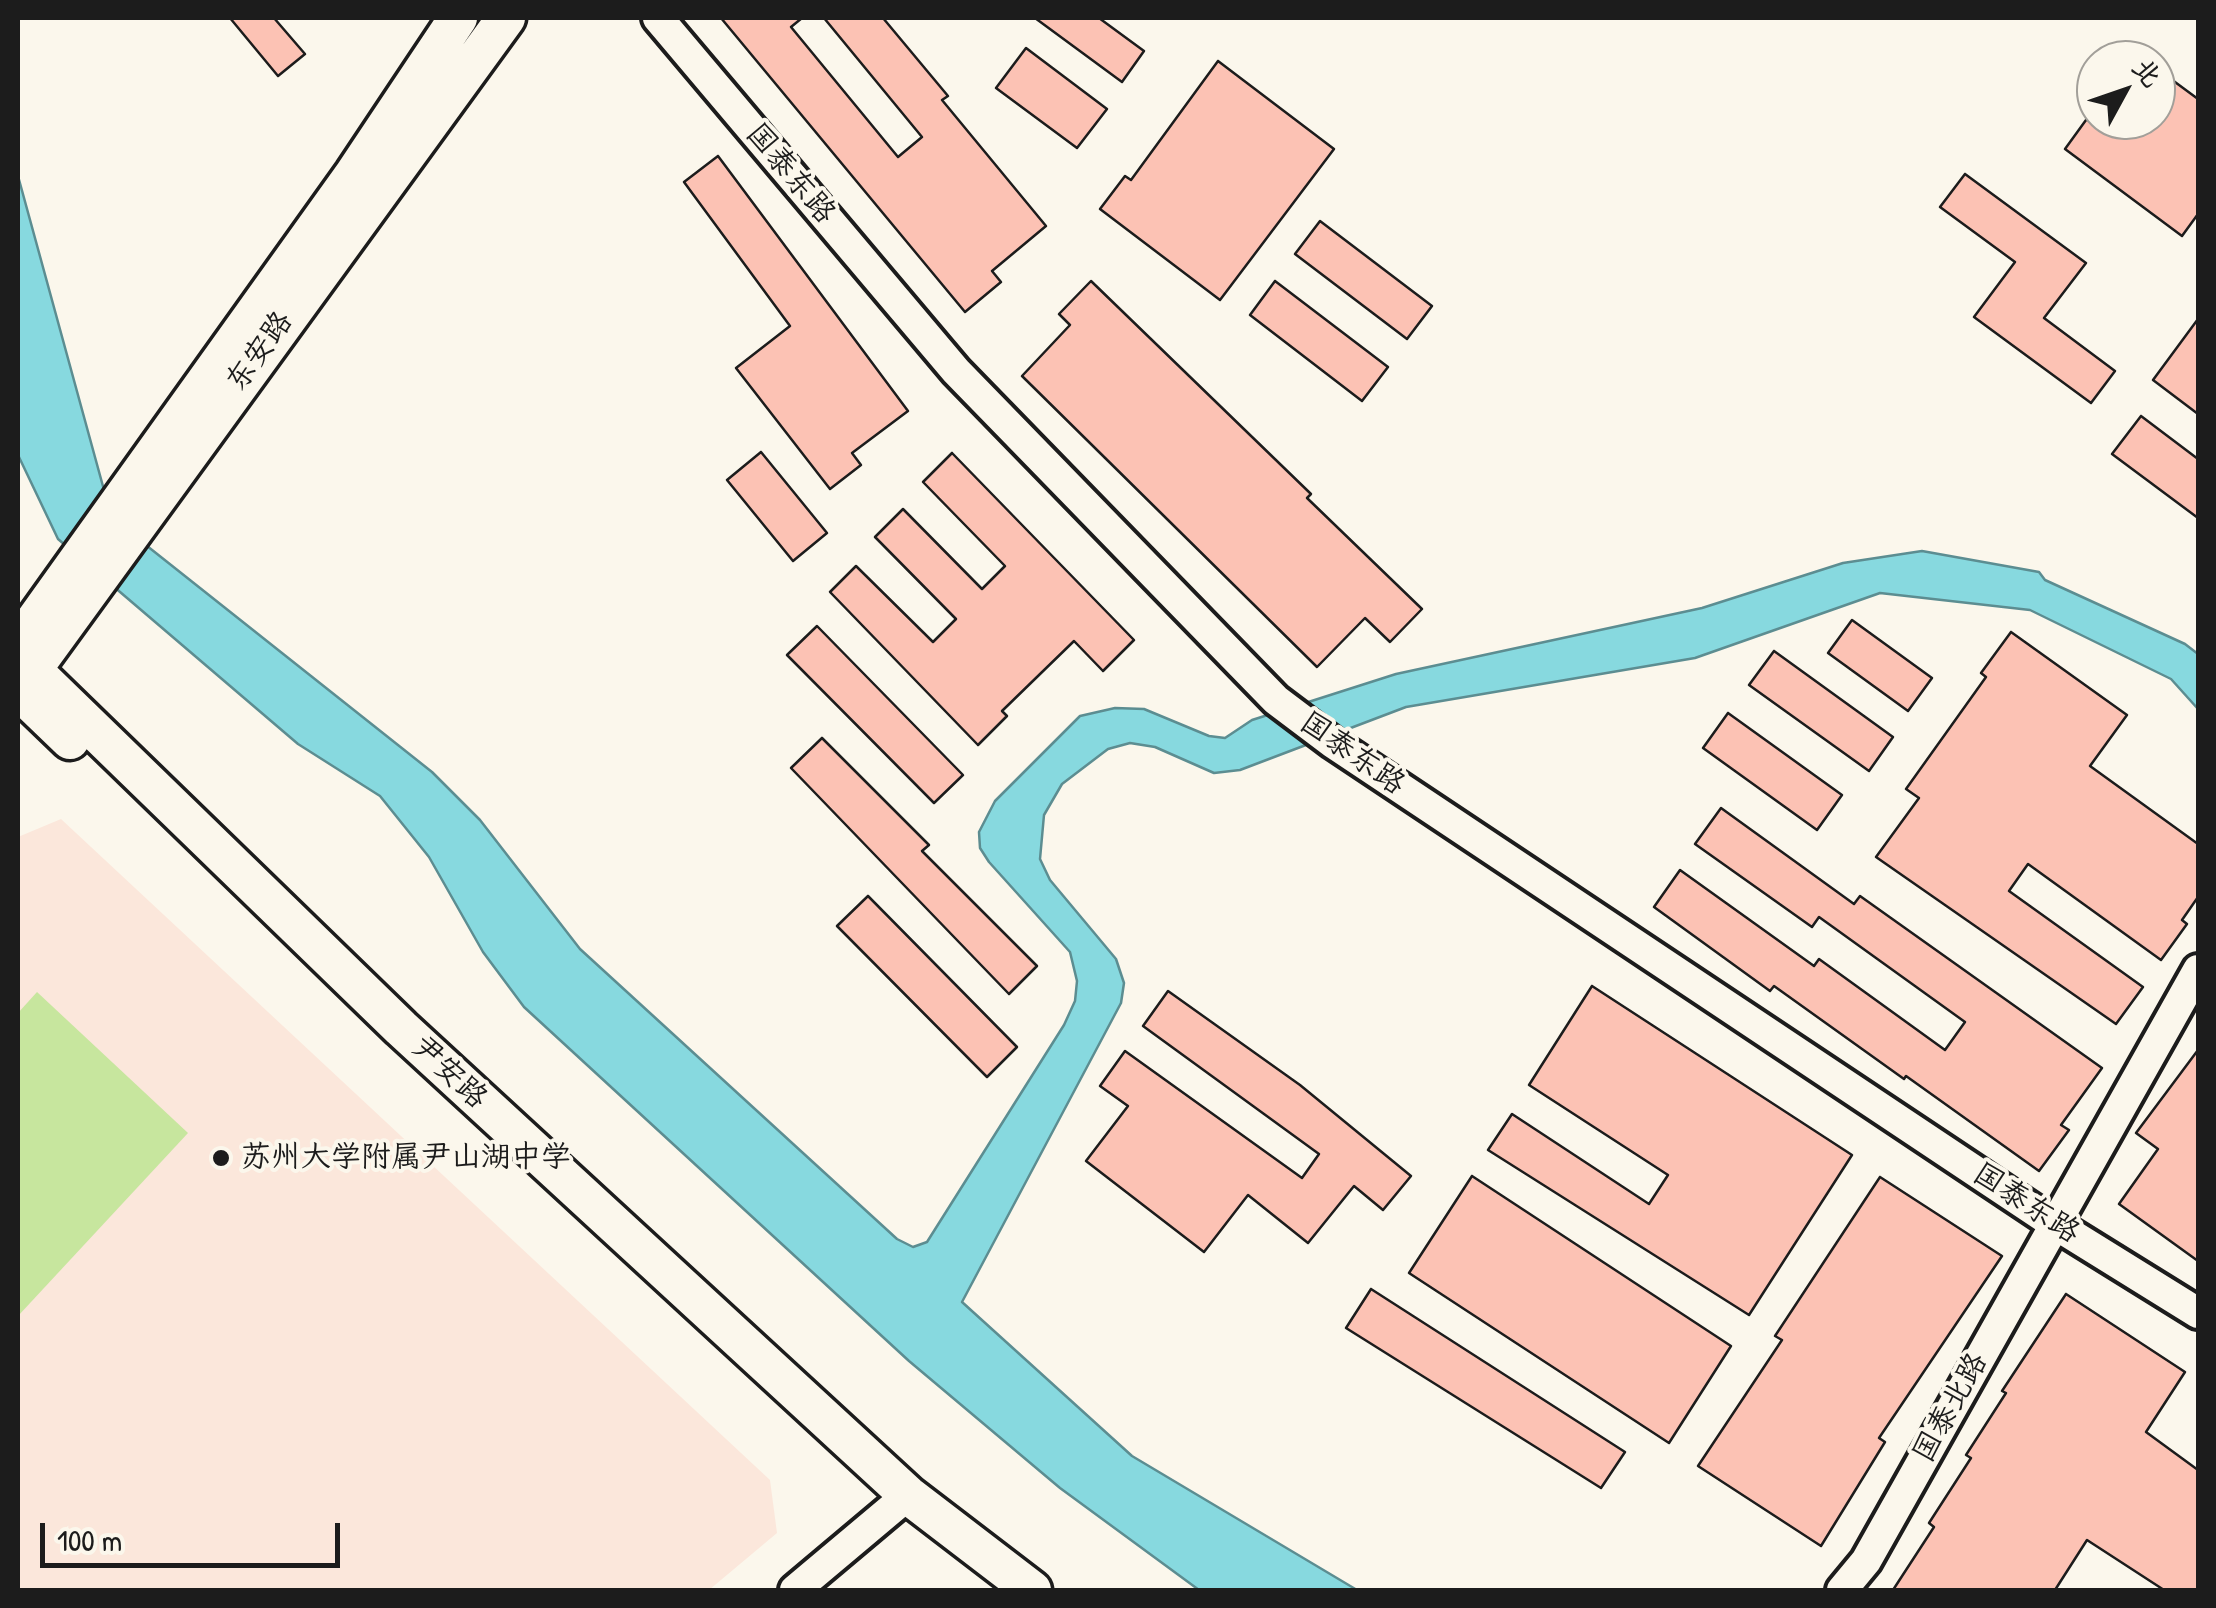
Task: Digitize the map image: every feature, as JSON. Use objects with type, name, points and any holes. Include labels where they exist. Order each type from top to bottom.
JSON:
[{"type":"main road","name":"东安路","points":[[20,669],[458,18]]},
{"type":"main road","name":"东安路","points":[[160,465],[506,18]]},
{"type":"main road","name":"尹安路","points":[[20,669],[996,1590]]},
{"type":"main road","name":"尹安路","points":[[900,1503],[1032,1590]]},
{"type":"street","name":"国泰东路","points":[[658,18],[956,371],[1276,700],[1333,743],[2054,1223],[2198,1314]]},
{"type":"street","name":"国泰北路","points":[[1842,1590],[1866,1561],[2198,970]]},
{"type":"street","points":[[796,1590],[900,1503]]},
{"type":"shaded area","name":"苏州大学附属尹山湖中学","points":[[61,819],[770,1480],[777,1533],[709,1590],[18,1590],[18,837]]},
{"type":"green space","points":[[37,992],[188,1133],[18,1316],[18,1013]]},
{"type":"water","points":[[18,176],[104,490],[137,538],[432,772],[480,820],[580,949],[897,1239],[913,1247],[927,1242],[1064,1025],[1075,1001],[1077,981],[1070,952],[989,862],[980,848],[979,832],[995,801],[1080,716],[1115,708],[1144,709],[1209,736],[1225,738],[1252,720],[1396,674],[1702,608],[1843,563],[1922,551],[2039,572],[2045,580],[2185,644],[2198,654],[2198,709],[2171,679],[2030,610],[1880,593],[1695,658],[1406,707],[1240,770],[1214,773],[1155,747],[1130,743],[1108,749],[1062,784],[1044,815],[1040,859],[1050,880],[1116,959],[1124,983],[1121,1003],[962,1302],[1132,1456],[1357,1590],[1199,1590],[1060,1488],[909,1361],[524,1007],[483,952],[429,857],[380,796],[298,744],[58,539],[18,455]]},
{"type":"building","points":[[230,18],[274,18],[305,54],[278,76]]},
{"type":"building","points":[[721,18],[802,18],[791,27],[898,157],[922,137],[824,18],[883,18],[948,96],[942,100],[1046,226],[992,271],[1001,282],[965,312]]},
{"type":"building","points":[[1035,18],[1099,18],[1144,51],[1122,82]]},
{"type":"building","points":[[1026,48],[1107,109],[1077,148],[996,88]]},
{"type":"building","points":[[1218,61],[1334,149],[1220,300],[1100,209],[1125,176],[1131,180]]},
{"type":"building","points":[[2176,83],[2198,99],[2198,214],[2182,236],[2065,149],[2076,134],[2076,140],[2176,140]]},
{"type":"building","points":[[718,156],[908,411],[852,453],[861,465],[830,489],[736,368],[790,326],[684,182]]},
{"type":"building","points":[[1965,174],[2086,263],[2044,318],[2115,371],[2091,403],[1974,317],[2015,262],[1940,207]]},
{"type":"building","points":[[1320,221],[1432,306],[1407,339],[1295,254]]},
{"type":"building","points":[[1091,281],[1311,494],[1307,498],[1422,609],[1390,642],[1365,618],[1317,667],[1022,376],[1070,325],[1059,314]]},
{"type":"building","points":[[1275,281],[1388,367],[1362,401],[1250,315]]},
{"type":"building","points":[[2198,319],[2198,414],[2153,380]]},
{"type":"building","points":[[2141,416],[2198,459],[2198,518],[2112,454]]},
{"type":"building","points":[[761,452],[827,533],[793,561],[727,480]]},
{"type":"building","points":[[952,453],[1134,640],[1103,671],[1074,641],[1002,711],[1007,716],[978,745],[830,592],[856,566],[933,642],[956,619],[875,537],[903,509],[982,589],[1005,566],[923,482]]},
{"type":"building","points":[[1852,620],[1932,678],[1908,711],[1828,653]]},
{"type":"building","points":[[817,626],[963,775],[934,803],[787,655]]},
{"type":"building","points":[[2011,632],[2127,715],[2090,766],[2198,844],[2198,897],[2182,920],[2187,924],[2161,960],[2028,864],[2009,891],[2143,987],[2116,1024],[1876,857],[1919,798],[1906,789],[1986,677],[1981,673]]},
{"type":"building","points":[[1774,651],[1893,737],[1869,771],[1749,685]]},
{"type":"building","points":[[1728,713],[1842,795],[1817,830],[1703,748]]},
{"type":"building","points":[[822,738],[929,845],[922,851],[1037,966],[1009,994],[791,768]]},
{"type":"building","points":[[1721,808],[1854,904],[1860,896],[2102,1068],[2061,1125],[2069,1130],[2039,1171],[1774,986],[1770,991],[1654,907],[1680,870],[1814,966],[1819,959],[1945,1050],[1965,1022],[1819,917],[1812,927],[1695,844]]},
{"type":"building","points":[[868,896],[1017,1047],[987,1077],[837,926]]},
{"type":"building","points":[[1592,986],[1852,1155],[1749,1315],[1488,1150],[1512,1114],[1649,1204],[1668,1175],[1529,1085]]},
{"type":"building","points":[[1168,991],[1300,1085],[1411,1176],[1383,1210],[1354,1186],[1308,1243],[1248,1195],[1204,1252],[1086,1161],[1128,1106],[1100,1086],[1125,1051],[1302,1178],[1319,1154],[1143,1026]]},
{"type":"building","points":[[2198,1050],[2198,1261],[2119,1204],[2158,1149],[2136,1133]]},
{"type":"building","points":[[1472,1176],[1731,1346],[1669,1443],[1409,1273]]},
{"type":"building","points":[[1880,1177],[2002,1256],[1879,1438],[1885,1442],[1821,1546],[1698,1466],[1782,1340],[1775,1336]]},
{"type":"building","points":[[1371,1289],[1625,1452],[1601,1488],[1346,1328]]},
{"type":"building","points":[[2066,1294],[2185,1372],[2146,1432],[2198,1470],[2198,1590],[2164,1590],[2087,1540],[2055,1590],[1893,1590],[1934,1527],[1929,1523],[1971,1458],[1966,1455],[2006,1393],[2002,1391]]},
{"type":"place","name":"苏州大学附属尹山湖中学","points":[[221,1158]]}]
